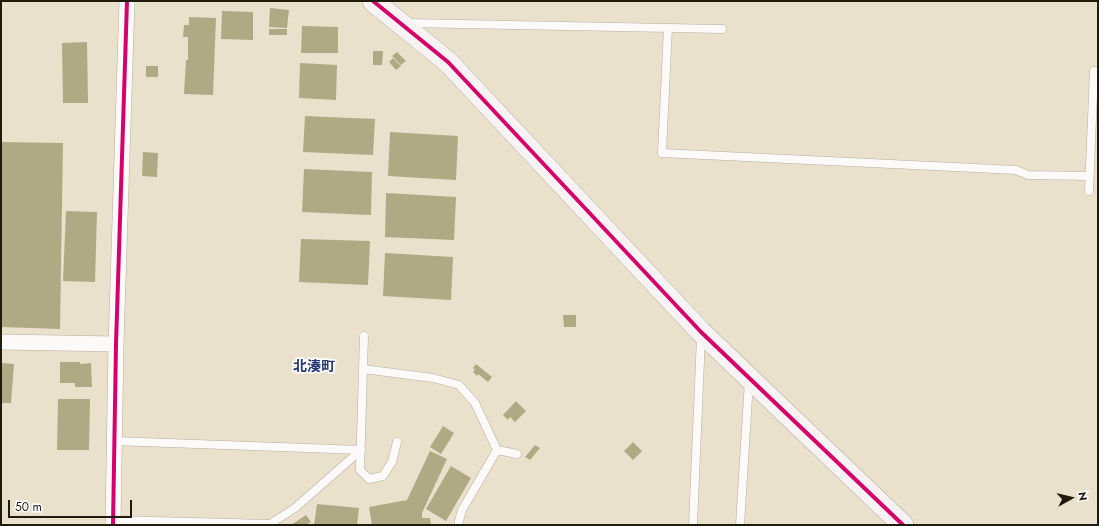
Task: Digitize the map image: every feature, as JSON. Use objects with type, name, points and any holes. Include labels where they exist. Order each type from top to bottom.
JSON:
[{"type":"street","points":[[113,522],[116,344],[127,1]]},
{"type":"street","points":[[373,1],[448,62],[701,332],[903,525]]},
{"type":"street","points":[[1,342],[116,344]]},
{"type":"lane","points":[[400,22],[722,29]]},
{"type":"lane","points":[[668,28],[662,153],[1016,170],[1028,175],[1089,176]]},
{"type":"lane","points":[[1089,191],[1094,71]]},
{"type":"lane","points":[[693,525],[701,332]]},
{"type":"lane","points":[[364,336],[360,470],[370,478],[383,476],[392,462],[397,442]]},
{"type":"lane","points":[[363,369],[432,378],[459,385],[475,403],[497,450]]},
{"type":"lane","points":[[740,525],[749,377]]},
{"type":"lane","points":[[114,441],[361,450]]},
{"type":"lane","points":[[113,522],[270,524],[294,508],[361,450]]},
{"type":"lane","points":[[497,450],[517,454]]},
{"type":"lane","points":[[458,525],[462,510],[497,450]]},
{"type":"building","points":[[270,8],[289,10],[287,28],[269,27]]},
{"type":"building","points":[[222,11],[253,12],[253,40],[221,39]]},
{"type":"building","points":[[189,17],[216,18],[213,95],[184,94],[186,60],[188,60],[188,37],[183,37],[184,25],[189,25]]},
{"type":"building","points":[[302,26],[338,27],[338,53],[301,53]]},
{"type":"building","points":[[269,29],[287,29],[287,35],[269,35]]},
{"type":"building","points":[[87,42],[88,103],[63,103],[62,43]]},
{"type":"building","points":[[373,51],[383,51],[382,65],[373,65]]},
{"type":"building","points":[[397,52],[406,61],[401,65],[392,56]]},
{"type":"building","points":[[393,58],[401,66],[396,70],[389,62]]},
{"type":"building","points":[[300,63],[337,65],[336,100],[299,98]]},
{"type":"building","points":[[146,66],[158,66],[158,77],[146,77]]},
{"type":"building","points":[[305,116],[375,119],[373,155],[303,152]]},
{"type":"building","points":[[390,132],[458,136],[456,180],[388,176]]},
{"type":"building","points":[[1,142],[63,143],[60,329],[1,327]]},
{"type":"building","points":[[143,152],[158,153],[157,177],[142,176]]},
{"type":"building","points":[[304,169],[372,172],[371,215],[302,212]]},
{"type":"building","points":[[386,193],[456,197],[454,240],[385,237]]},
{"type":"building","points":[[66,211],[97,212],[95,282],[63,281]]},
{"type":"building","points":[[301,239],[370,241],[368,285],[299,282]]},
{"type":"building","points":[[385,253],[453,257],[451,300],[383,296]]},
{"type":"building","points":[[563,315],[576,315],[576,327],[564,327]]},
{"type":"building","points":[[60,362],[80,362],[80,364],[91,363],[92,387],[75,387],[75,383],[60,383]]},
{"type":"building","points":[[1,363],[14,364],[11,403],[1,403]]},
{"type":"building","points":[[476,364],[492,377],[488,382],[473,372],[475,370],[473,368]]},
{"type":"building","points":[[58,399],[90,399],[89,450],[57,450]]},
{"type":"building","points":[[516,401],[526,411],[515,422],[510,417],[508,420],[503,415]]},
{"type":"building","points":[[443,426],[454,433],[441,454],[430,447]]},
{"type":"building","points":[[633,442],[642,451],[633,460],[624,451]]},
{"type":"building","points":[[535,445],[540,448],[530,460],[525,457]]},
{"type":"building","points":[[430,451],[447,459],[422,513],[422,518],[430,518],[431,525],[372,525],[369,507],[407,500]]},
{"type":"building","points":[[451,466],[471,478],[446,521],[426,509]]},
{"type":"building","points":[[317,504],[359,508],[357,525],[314,525]]},
{"type":"building","points":[[306,515],[311,522],[306,525],[291,525]]},
{"type":"cycle path","points":[[113,525],[116,344],[127,1]]},
{"type":"cycle path","points":[[373,1],[448,62],[701,332],[903,525]]},
{"type":"district","name":"北湊町","points":[[314,368]]}]
